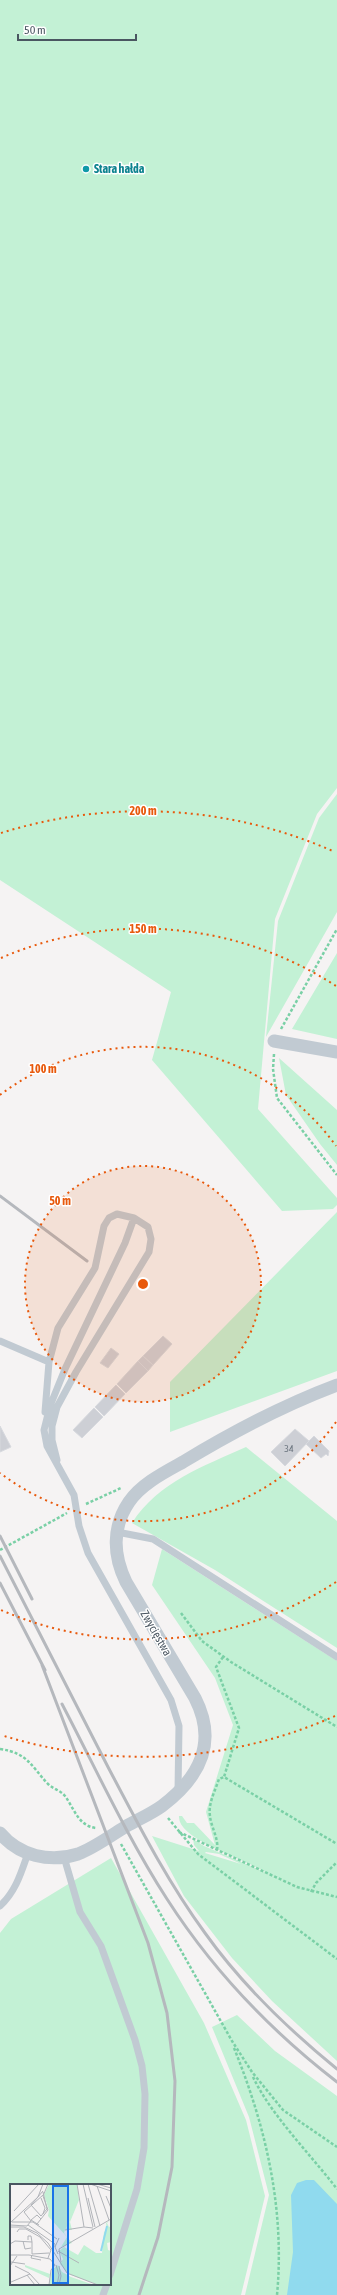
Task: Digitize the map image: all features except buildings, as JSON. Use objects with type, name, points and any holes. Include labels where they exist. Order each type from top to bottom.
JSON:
[{"type":"street","points":[[274,1042],[337,1052]]},
{"type":"street","name":"Zwycięstwa","points":[[0,1833],[11,1844],[28,1853],[51,1858],[64,1857],[79,1853],[162,1807],[190,1779],[200,1762],[205,1740],[203,1718],[195,1698],[122,1572],[116,1555],[116,1532],[130,1501],[145,1486],[239,1429],[286,1404],[337,1384]]},
{"type":"lane","points":[[60,1472],[52,1440],[52,1426],[57,1407],[79,1366],[148,1252],[151,1239],[148,1227],[134,1218],[117,1214],[109,1218],[104,1226],[95,1268],[58,1328],[49,1362],[44,1430],[47,1446],[60,1472],[74,1495],[79,1526],[88,1553],[171,1700],[179,1726],[178,1791]]},
{"type":"lane","points":[[44,1430],[50,1406],[65,1369],[125,1243],[134,1218]]},
{"type":"lane","points":[[0,1341],[49,1362]]},
{"type":"lane","points":[[116,1532],[154,1539],[337,1657]]},
{"type":"lane","points":[[0,1906],[10,1897],[28,1853]]},
{"type":"lane","points":[[64,1857],[80,1912],[101,1946],[135,2040],[142,2066],[145,2094],[144,2148],[137,2189],[111,2272]]},
{"type":"lane","points":[[103,2295],[107,2285]]},
{"type":"path","points":[[337,929],[274,1042],[273,1069],[277,1098],[337,1175]]},
{"type":"path","points":[[0,1550],[76,1508],[128,1485],[145,1486]]},
{"type":"path","points":[[181,1613],[202,1642],[223,1657],[337,1727]]},
{"type":"path","points":[[217,1850],[218,1844],[209,1812],[219,1780],[224,1777],[238,1728],[216,1667],[223,1657]]},
{"type":"path","points":[[0,1749],[11,1750],[25,1758],[37,1768],[49,1785],[62,1793],[80,1820],[89,1827],[98,1829],[104,1840]]},
{"type":"path","points":[[224,1777],[337,1844]]},
{"type":"path","points":[[162,1807],[170,1823],[198,1854],[337,1959]]},
{"type":"path","points":[[178,1831],[276,1878],[311,1892],[337,1897]]},
{"type":"path","points":[[116,1832],[232,2041],[252,2072],[283,2110],[337,2147]]},
{"type":"path","points":[[311,1892],[316,1883],[337,1862]]},
{"type":"path","points":[[232,2041],[255,2105],[274,2184],[279,2227],[280,2262],[277,2295]]},
{"type":"path","points":[[252,2072],[258,2088],[337,2189]]},
{"type":"green space","points":[[0,0],[337,0],[337,788],[317,814],[275,919],[258,1109],[337,1198],[337,1205],[333,1209],[282,1211],[152,1060],[171,992],[0,880]]},
{"type":"green space","points":[[337,794],[337,912],[266,1037],[278,921],[319,818]]},
{"type":"green space","points":[[337,953],[337,1039],[292,1029]]},
{"type":"green space","points":[[279,1058],[337,1110],[337,1165],[320,1144],[286,1095]]},
{"type":"green space","points":[[337,1212],[337,1371],[170,1432],[170,1382]]},
{"type":"green space","points":[[246,1447],[337,1521],[337,1648],[215,1570],[132,1523],[155,1496],[168,1486],[198,1469]]},
{"type":"green space","points":[[162,1549],[337,1661],[337,2061],[272,2001],[232,1958],[184,1896],[152,1836],[199,1851],[194,1845],[193,1839],[204,1846],[267,1873],[201,1841],[189,1833],[181,1825],[179,1816],[182,1816],[187,1823],[194,1823],[215,1845],[206,1812],[233,1725],[215,1678],[152,1585]],"holes":[[[205,1853],[219,1854],[241,1864]]]},
{"type":"green space","points":[[111,1858],[204,2023],[246,2120],[265,2196],[241,2295],[0,2295],[0,1933],[11,1919]]},
{"type":"green space","points":[[237,2015],[275,2051],[337,2096],[337,2295],[245,2295],[269,2195],[249,2117],[212,2027]]},
{"type":"water","points":[[306,2180],[314,2180],[337,2204],[337,2295],[287,2295],[293,2252],[291,2195],[297,2183]]},
{"type":"railway","points":[[0,1196],[87,1261]]},
{"type":"railway","points":[[0,1536],[32,1599]]},
{"type":"railway","points":[[0,1556],[130,1810],[191,1913],[234,1971],[266,2006],[337,2069]]},
{"type":"railway","points":[[0,1583],[45,1670]]},
{"type":"railway","points":[[42,1665],[148,1943],[167,2013],[175,2081],[172,2167],[158,2237],[139,2295]]},
{"type":"railway","points":[[62,1704],[138,1852],[167,1899],[203,1950],[244,1998],[266,2020],[289,2042],[337,2082]]},
{"type":"place","name":"Stara hałda","points":[[86,169]]}]
